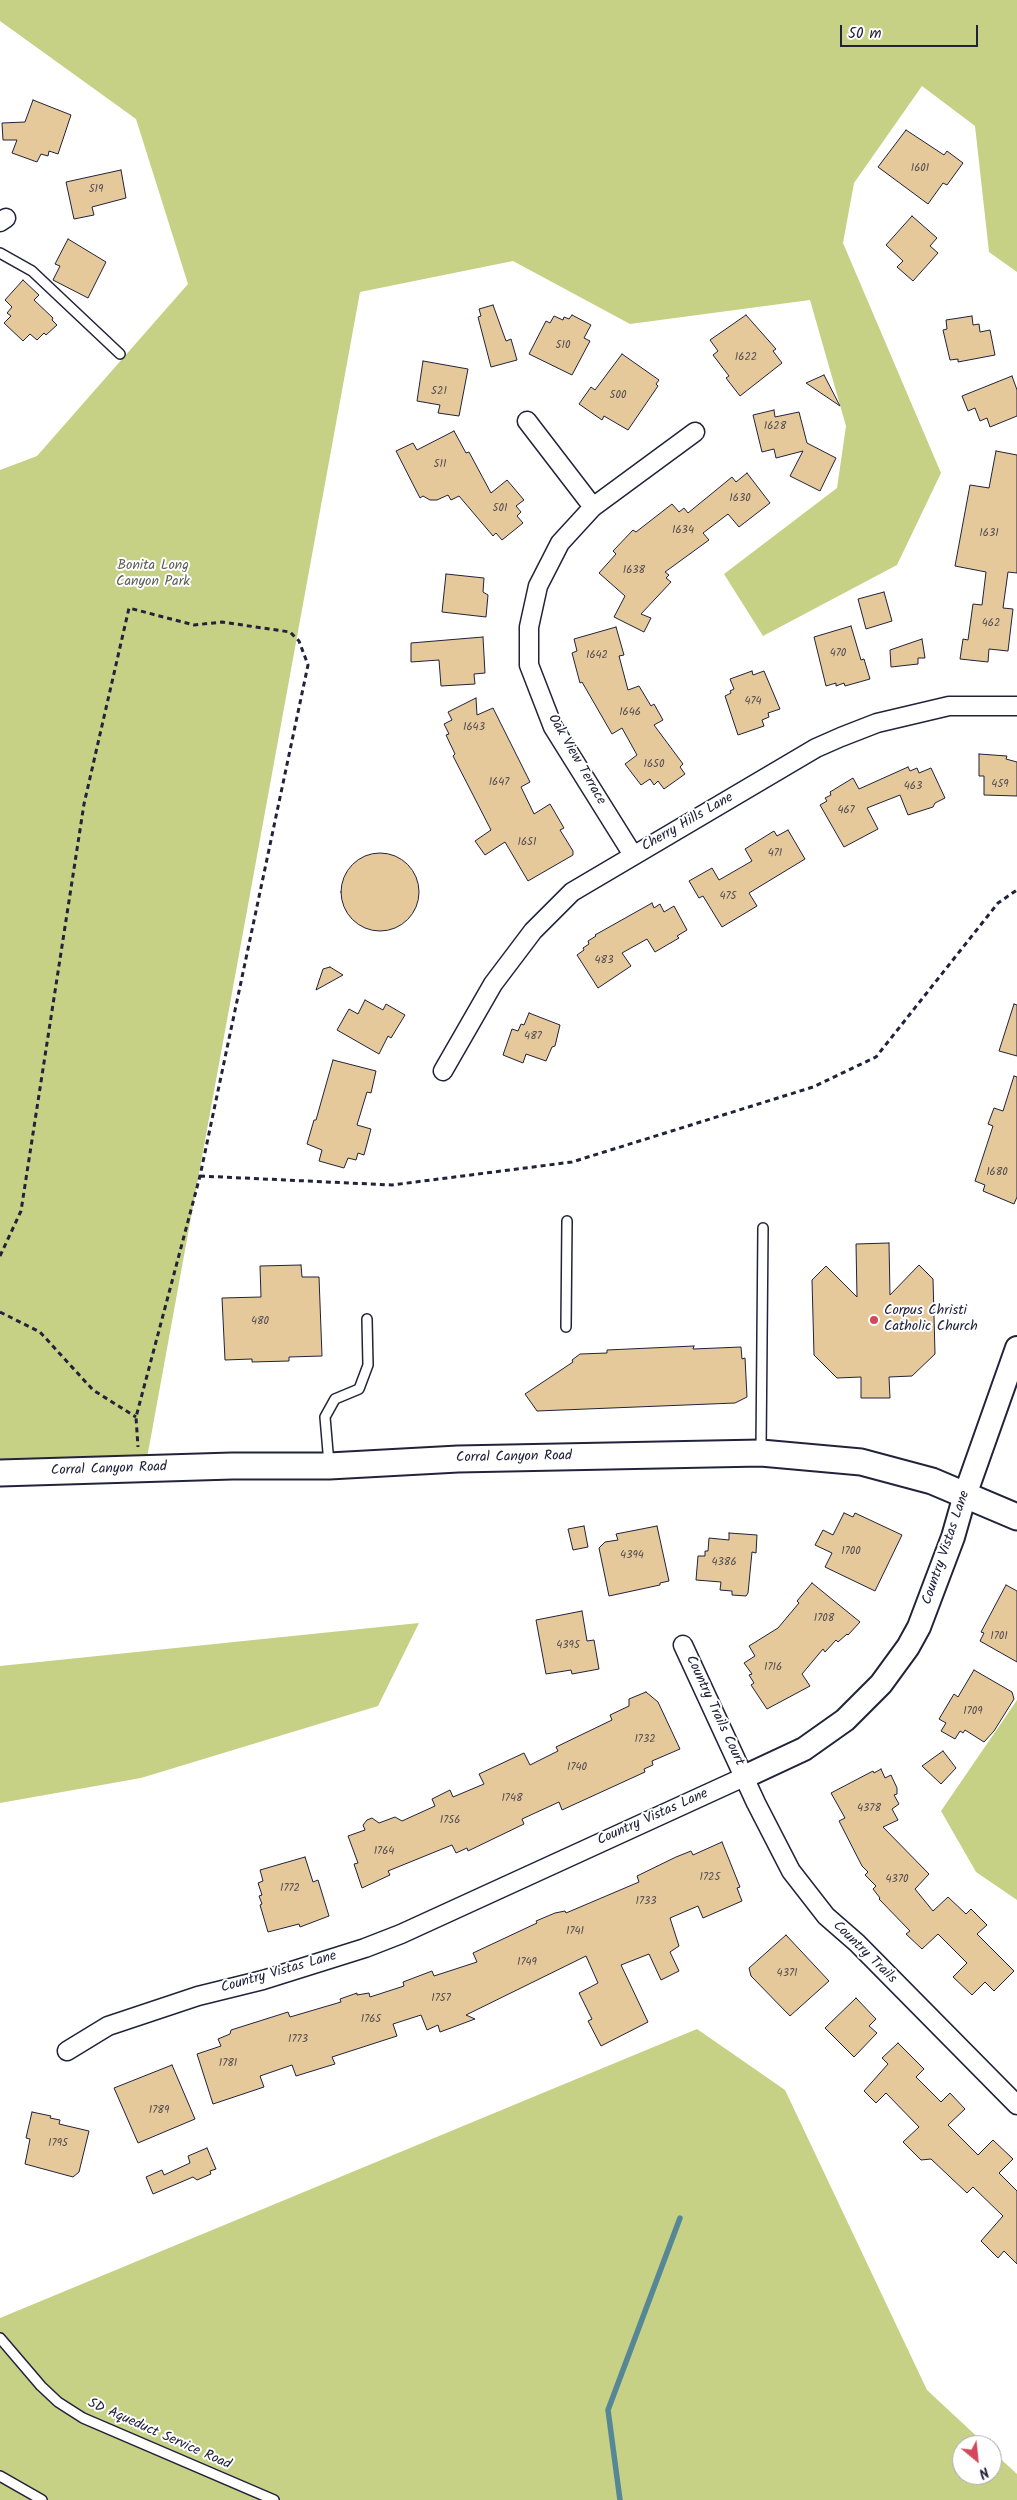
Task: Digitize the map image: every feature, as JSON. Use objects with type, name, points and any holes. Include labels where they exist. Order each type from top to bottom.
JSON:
[{"type":"main road","name":"Corral Canyon Road","points":[[0,1473],[329,1466],[458,1459],[762,1453],[861,1462],[932,1481],[1017,1517]]},
{"type":"street","points":[[527,421],[594,507]]},
{"type":"street","name":"Oak View Terrace","points":[[633,855],[553,727],[529,665],[530,627],[538,586],[560,543],[594,507],[695,432]]},
{"type":"street","name":"Cherry Hills Lane","points":[[443,1071],[493,984],[533,931],[572,892],[816,748],[877,722],[949,706],[1017,706]]},
{"type":"street","name":"Country Vistas Lane","points":[[67,2051],[108,2026],[198,1996],[263,1980],[365,1948],[401,1934],[744,1776],[782,1761],[825,1735],[864,1703],[895,1666],[919,1627],[953,1537],[965,1495],[1017,1348]]},
{"type":"street","name":"Country Trails Court","points":[[683,1645],[744,1776]]},
{"type":"street","name":"Country Trails","points":[[744,1776],[791,1871],[826,1916],[857,1943],[1017,2105]]},
{"type":"lane","points":[[0,253],[32,271],[120,354]]},
{"type":"lane","points":[[566,1327],[567,1221]]},
{"type":"lane","points":[[762,1453],[763,1228]]},
{"type":"lane","points":[[329,1466],[326,1417],[335,1399],[359,1389],[368,1365],[368,1319]]},
{"type":"lane","name":"SD Aqueduct Service Road","points":[[0,2338],[40,2386],[58,2402],[84,2418],[274,2500]]},
{"type":"lane","points":[[0,2476],[42,2500]]},
{"type":"path","points":[[0,1256],[21,1211],[84,804],[129,608],[194,625],[222,622],[290,632],[299,641],[308,665],[200,1176],[136,1417],[140,1469]]},
{"type":"path","points":[[200,1176],[392,1185],[572,1162],[813,1086],[876,1057],[998,903],[1017,890]]},
{"type":"path","points":[[0,1312],[40,1332],[93,1390],[136,1417]]},
{"type":"green space","name":"Bonita Long Canyon Park","points":[[0,0],[1017,0],[1017,272],[989,252],[975,126],[922,86],[854,183],[843,243],[941,473],[897,565],[763,636],[724,574],[837,488],[846,426],[810,300],[630,324],[513,261],[360,292],[145,1469],[0,1473],[0,470],[37,456],[188,284],[136,119],[0,21]]},
{"type":"green space","points":[[419,1623],[378,1706],[141,1778],[0,1803],[0,1666]]},
{"type":"green space","points":[[1017,1700],[1017,1900],[976,1872],[941,1811]]},
{"type":"green space","points":[[697,2029],[785,2090],[927,2390],[975,2435],[952,2435],[952,2485],[1002,2485],[1002,2460],[1017,2474],[1017,2500],[0,2500],[0,2318]]},
{"type":"building","points":[[33,100],[71,115],[58,154],[49,151],[48,156],[41,154],[37,162],[12,153],[17,140],[3,140],[2,123],[25,122]]},
{"type":"building","points":[[906,130],[944,155],[947,151],[963,163],[947,185],[943,183],[928,204],[878,167]]},
{"type":"building","points":[[121,170],[126,198],[92,207],[94,215],[74,219],[66,182]]},
{"type":"building","points":[[912,216],[937,238],[930,246],[938,253],[913,281],[897,267],[903,261],[886,245]]},
{"type":"building","points":[[68,239],[106,262],[88,298],[53,280],[60,266],[55,264]]},
{"type":"building","points":[[23,280],[39,295],[34,300],[53,318],[52,320],[57,325],[37,340],[30,334],[23,341],[4,323],[11,316],[7,313],[12,307],[5,300]]},
{"type":"building","points":[[493,305],[506,341],[511,339],[517,360],[491,367],[478,317],[481,316],[479,309]]},
{"type":"building","points":[[572,315],[591,325],[584,338],[590,341],[572,375],[529,354],[546,321],[550,323],[554,316],[563,320],[564,317],[569,319]]},
{"type":"building","points":[[746,315],[776,349],[773,351],[782,363],[740,396],[726,378],[729,376],[713,355],[718,351],[710,340]]},
{"type":"building","points":[[972,316],[973,325],[979,324],[980,332],[990,330],[995,355],[958,362],[958,359],[950,360],[943,330],[947,329],[946,320]]},
{"type":"building","points":[[622,354],[659,380],[656,384],[658,386],[628,430],[604,416],[602,420],[579,404],[591,387],[595,390]]},
{"type":"building","points":[[423,361],[468,369],[459,416],[438,413],[440,405],[417,401]]},
{"type":"building","points":[[824,375],[840,406],[806,383]]},
{"type":"building","points":[[1012,376],[1017,390],[1017,416],[990,427],[987,418],[980,421],[975,408],[968,411],[962,396]]},
{"type":"building","points":[[774,410],[775,417],[799,412],[807,443],[836,458],[820,491],[790,476],[803,451],[776,458],[774,449],[762,452],[753,415]]},
{"type":"building","points":[[454,431],[466,453],[469,452],[491,493],[507,480],[524,500],[516,506],[521,512],[517,516],[523,523],[502,540],[496,533],[493,536],[459,496],[451,500],[448,495],[437,500],[430,500],[423,496],[420,498],[396,451],[413,443],[417,450]]},
{"type":"building","points":[[996,451],[1017,455],[1017,573],[1008,572],[1003,608],[1013,609],[1008,651],[989,649],[988,662],[960,659],[963,639],[968,640],[973,604],[982,605],[986,572],[955,566],[970,485],[989,488]]},
{"type":"building","points":[[747,473],[770,503],[739,527],[728,514],[703,533],[709,540],[665,572],[669,575],[666,578],[671,582],[641,614],[651,618],[644,632],[614,617],[625,596],[599,573],[616,554],[613,551],[633,530],[636,532],[672,504],[679,512],[684,508],[688,513],[732,477],[736,482]]},
{"type":"building","points":[[446,574],[484,578],[483,592],[488,595],[486,617],[442,612]]},
{"type":"building","points":[[884,592],[892,621],[866,629],[858,599]]},
{"type":"building","points":[[851,626],[861,660],[864,659],[870,679],[845,686],[844,683],[836,686],[836,683],[826,686],[814,637]]},
{"type":"building","points":[[616,627],[624,655],[619,656],[628,690],[639,686],[651,706],[654,704],[663,720],[654,725],[683,764],[680,767],[685,774],[664,789],[658,781],[654,785],[650,779],[641,785],[625,764],[637,755],[622,728],[612,734],[582,682],[580,683],[572,653],[577,651],[574,639]]},
{"type":"building","points":[[483,637],[485,673],[474,674],[475,684],[441,686],[439,660],[411,662],[411,643]]},
{"type":"building","points":[[922,639],[925,658],[918,658],[918,664],[891,667],[890,650]]},
{"type":"building","points":[[752,671],[753,675],[764,671],[780,709],[768,713],[769,717],[762,720],[764,726],[738,735],[725,696],[734,689],[730,679]]},
{"type":"building","points":[[476,698],[477,715],[493,708],[530,782],[521,787],[534,814],[550,804],[564,828],[560,830],[573,851],[573,855],[528,881],[505,842],[485,855],[475,841],[491,830],[453,756],[455,754],[446,735],[449,734],[444,724],[452,720],[448,712]]},
{"type":"building","points":[[979,754],[1007,756],[1006,759],[1017,762],[1017,796],[984,795],[984,776],[979,776]]},
{"type":"building","points":[[908,767],[910,771],[917,768],[919,773],[931,768],[945,798],[935,803],[933,807],[908,815],[900,795],[867,808],[878,829],[844,847],[820,805],[827,801],[825,798],[831,795],[830,792],[853,778],[859,789]]},
{"type":"building","points":[[788,830],[805,859],[749,893],[757,906],[722,927],[703,896],[699,898],[689,881],[712,868],[719,880],[752,861],[745,849],[774,831],[777,836]]},
{"type":"building","points":[[380,853],[395,856],[408,864],[416,877],[419,892],[416,907],[408,920],[395,928],[380,931],[365,928],[352,920],[344,907],[341,892],[344,877],[352,864],[365,856]]},
{"type":"building","points":[[652,903],[654,908],[660,904],[664,912],[674,906],[687,930],[677,936],[679,938],[655,952],[647,939],[622,953],[631,966],[598,988],[577,955],[584,950],[583,948],[589,944],[588,941],[595,935]]},
{"type":"building","points":[[330,967],[343,975],[316,990],[323,969]]},
{"type":"building","points":[[365,1000],[383,1010],[386,1004],[405,1015],[391,1038],[388,1036],[379,1054],[337,1030],[349,1009],[358,1014]]},
{"type":"building","points":[[1014,1004],[1017,1005],[1017,1056],[999,1051]]},
{"type":"building","points":[[529,1013],[560,1025],[555,1046],[552,1047],[546,1061],[526,1054],[523,1063],[503,1055],[512,1029],[518,1031],[521,1024],[524,1025]]},
{"type":"building","points":[[333,1060],[376,1071],[371,1093],[367,1092],[357,1125],[371,1129],[364,1155],[358,1153],[356,1160],[348,1158],[344,1168],[319,1161],[322,1150],[307,1144],[314,1120],[316,1120]]},
{"type":"building","points":[[1014,1076],[1017,1077],[1017,1197],[1014,1204],[983,1191],[985,1185],[975,1181],[993,1126],[988,1124],[994,1108],[1003,1111]]},
{"type":"building","name":"Corpus Christi Catholic Church","points":[[889,1243],[890,1295],[919,1265],[933,1279],[935,1354],[912,1376],[889,1377],[890,1398],[861,1398],[861,1377],[837,1378],[814,1355],[812,1280],[826,1266],[857,1297],[856,1244]]},
{"type":"building","points":[[301,1265],[302,1277],[319,1277],[322,1356],[289,1357],[289,1361],[252,1362],[252,1359],[225,1360],[222,1298],[261,1297],[260,1266]]},
{"type":"building","points":[[694,1346],[693,1349],[741,1347],[742,1359],[745,1358],[747,1397],[735,1403],[537,1411],[525,1394],[573,1362],[572,1360],[580,1354],[607,1353],[607,1350]]},
{"type":"building","points":[[844,1513],[853,1517],[855,1513],[902,1535],[875,1591],[825,1567],[832,1553],[815,1545],[823,1530],[833,1535]]},
{"type":"building","points":[[584,1526],[588,1547],[573,1550],[568,1529]]},
{"type":"building","points":[[657,1526],[669,1581],[660,1583],[660,1585],[609,1596],[599,1548],[605,1542],[618,1540],[616,1534]]},
{"type":"building","points":[[729,1533],[757,1535],[756,1553],[752,1552],[748,1593],[746,1596],[732,1595],[732,1591],[720,1590],[721,1582],[696,1580],[698,1556],[705,1556],[705,1551],[708,1551],[709,1538],[729,1540]]},
{"type":"building","points":[[812,1583],[860,1622],[848,1635],[838,1642],[836,1640],[825,1652],[823,1649],[802,1674],[810,1686],[767,1709],[751,1685],[754,1683],[749,1675],[752,1674],[744,1663],[755,1656],[749,1646],[778,1628],[799,1603],[797,1601]]},
{"type":"building","points":[[1006,1585],[1017,1591],[1017,1662],[980,1641],[984,1633],[981,1632]]},
{"type":"building","points":[[582,1611],[587,1641],[594,1640],[599,1669],[572,1674],[571,1670],[546,1674],[536,1620]]},
{"type":"building","points":[[974,1670],[1012,1692],[1014,1699],[994,1731],[984,1742],[965,1730],[963,1733],[960,1731],[955,1739],[941,1731],[946,1723],[939,1719],[954,1694],[958,1697]]},
{"type":"building","points":[[646,1692],[658,1702],[680,1749],[652,1761],[653,1765],[644,1769],[645,1772],[562,1810],[559,1802],[522,1819],[524,1824],[468,1851],[467,1848],[456,1853],[452,1845],[388,1871],[390,1875],[362,1888],[354,1864],[358,1863],[348,1836],[365,1830],[363,1825],[367,1820],[372,1818],[379,1823],[395,1817],[402,1821],[435,1806],[432,1799],[450,1790],[453,1797],[484,1784],[479,1774],[524,1753],[530,1765],[558,1751],[556,1747],[612,1720],[610,1715],[629,1706],[629,1699]]},
{"type":"building","points":[[943,1751],[956,1768],[941,1784],[922,1766]]},
{"type":"building","points":[[881,1769],[885,1778],[891,1775],[897,1788],[897,1794],[894,1795],[899,1804],[892,1809],[898,1820],[883,1827],[929,1874],[915,1889],[933,1911],[948,1897],[966,1914],[971,1909],[987,1925],[977,1934],[1014,1971],[994,1991],[985,1982],[972,1995],[953,1977],[967,1963],[938,1934],[922,1949],[906,1934],[910,1931],[879,1899],[873,1889],[876,1886],[865,1875],[868,1872],[862,1866],[839,1821],[845,1818],[831,1793],[873,1771],[874,1773]]},
{"type":"building","points":[[722,1842],[740,1887],[737,1888],[742,1901],[703,1918],[698,1906],[670,1918],[679,1946],[670,1952],[679,1971],[661,1980],[649,1954],[621,1965],[648,2022],[601,2046],[588,2021],[592,2019],[579,1993],[598,1983],[586,1956],[466,2015],[475,2019],[440,2032],[438,2025],[427,2030],[421,2015],[393,2024],[397,2036],[332,2057],[335,2064],[296,2076],[292,2065],[260,2076],[264,2087],[213,2104],[197,2054],[221,2046],[218,2039],[230,2034],[231,2030],[288,2012],[290,2017],[341,2002],[340,1999],[357,1993],[357,1995],[369,1993],[370,1997],[404,1986],[403,1982],[432,1971],[434,1976],[477,1962],[473,1953],[537,1923],[536,1921],[555,1913],[565,1911],[566,1913],[639,1882],[637,1876],[676,1857],[691,1851],[693,1855]]},
{"type":"building","points":[[305,1857],[313,1882],[318,1880],[329,1916],[300,1927],[299,1924],[268,1932],[260,1905],[262,1904],[259,1896],[262,1895],[258,1883],[263,1881],[260,1870]]},
{"type":"building","points":[[786,1935],[829,1981],[790,2016],[751,1976],[749,1968]]},
{"type":"building","points":[[856,1998],[876,2019],[869,2026],[877,2033],[854,2057],[825,2028]]},
{"type":"building","points":[[898,2043],[924,2069],[916,2077],[941,2102],[950,2093],[965,2109],[948,2125],[978,2155],[993,2140],[1013,2159],[999,2173],[1017,2191],[1017,2264],[1004,2251],[998,2258],[981,2241],[1003,2216],[973,2187],[967,2193],[931,2159],[921,2160],[903,2142],[919,2127],[886,2093],[876,2103],[864,2091],[888,2064],[882,2058]]},
{"type":"building","points":[[172,2065],[195,2119],[138,2143],[114,2088]]},
{"type":"building","points":[[32,2112],[60,2120],[59,2124],[89,2131],[79,2172],[73,2177],[25,2164],[30,2139],[26,2138]]},
{"type":"building","points":[[207,2148],[216,2169],[210,2171],[211,2174],[197,2180],[193,2177],[153,2194],[146,2177],[162,2170],[164,2175],[190,2163],[188,2156]]},
{"type":"waterway","points":[[620,2500],[608,2410],[680,2218]]},
{"type":"place","name":"Corpus Christi Catholic Church","points":[[874,1320]]}]
